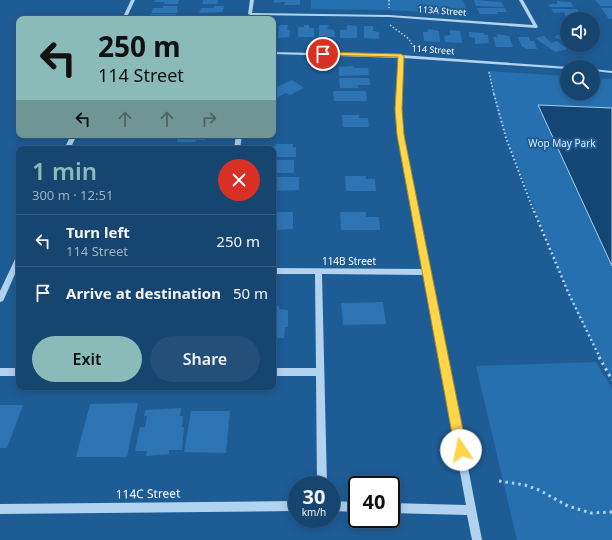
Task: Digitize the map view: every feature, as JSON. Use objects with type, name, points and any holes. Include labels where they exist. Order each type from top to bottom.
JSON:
[{"type":"street","points":[[125,16],[133,0]]},
{"type":"street","name":"113A Street","points":[[252,0],[250,14],[402,16],[536,27],[521,0]]},
{"type":"street","name":"114 Street","points":[[276,53],[401,56],[478,60],[560,67]]},
{"type":"street","points":[[401,56],[398,109],[401,135],[477,540]]},
{"type":"street","points":[[600,71],[612,72]]},
{"type":"street","name":"114B Street","points":[[276,271],[426,272]]},
{"type":"street","points":[[318,271],[322,476]]},
{"type":"street","points":[[0,299],[16,272]]},
{"type":"street","points":[[0,372],[16,372]]},
{"type":"street","points":[[276,372],[320,372]]},
{"type":"street","name":"114C Street","points":[[0,509],[288,506]]},
{"type":"street","points":[[400,508],[472,510]]},
{"type":"path","points":[[488,71],[498,116],[552,258],[589,339],[612,380]]},
{"type":"path","points":[[499,481],[525,485],[539,490],[568,506],[591,513],[612,512]]},
{"type":"green space","points":[[311,0],[463,0],[469,15],[388,10],[311,9]]},
{"type":"green space","name":"Wop May Park","points":[[488,71],[560,76],[560,100],[600,100],[600,78],[612,79],[612,380],[572,303],[500,121]]},
{"type":"green space","points":[[596,362],[612,388],[612,540],[517,540],[476,366]]},
{"type":"shaded area","points":[[538,105],[612,108],[612,266]]},
{"type":"building","points":[[155,0],[179,0],[178,4],[165,4],[164,2],[154,2]]},
{"type":"building","points":[[203,0],[218,0],[218,2],[217,4],[202,4]]},
{"type":"building","points":[[274,0],[300,0],[300,5],[284,5],[285,2],[274,3]]},
{"type":"building","points":[[474,0],[501,2],[504,7],[476,6]]},
{"type":"building","points":[[595,0],[612,0],[612,6],[600,6]]},
{"type":"building","points":[[557,1],[571,2],[573,7],[550,7],[548,4],[557,4]]},
{"type":"building","points":[[163,6],[178,6],[177,13],[151,13],[153,8],[163,8]]},
{"type":"building","points":[[214,6],[224,6],[223,12],[199,13],[201,8],[214,8]]},
{"type":"building","points":[[477,8],[505,8],[507,12],[497,12],[498,14],[480,14]]},
{"type":"building","points":[[601,8],[612,8],[612,19],[609,19]]},
{"type":"building","points":[[551,9],[577,9],[579,12],[560,12],[554,13]]},
{"type":"building","points":[[150,14],[176,14],[175,16],[149,16]]},
{"type":"building","points":[[279,25],[288,25],[287,30],[290,30],[289,37],[278,38]]},
{"type":"building","points":[[304,25],[309,25],[309,28],[314,28],[314,37],[298,37],[298,27],[304,27]]},
{"type":"building","points":[[319,25],[329,25],[327,29],[334,30],[335,37],[319,37]]},
{"type":"building","points":[[347,25],[357,26],[357,38],[340,38],[340,30],[347,30]]},
{"type":"building","points":[[364,26],[373,26],[373,31],[379,32],[379,39],[364,38]]},
{"type":"building","points":[[428,29],[439,31],[440,42],[424,41],[423,32],[428,32]]},
{"type":"building","points":[[450,30],[460,31],[462,43],[445,42],[444,36],[450,35]]},
{"type":"building","points":[[469,32],[484,33],[484,35],[488,35],[489,43],[475,44],[475,38],[469,37]]},
{"type":"building","points":[[497,34],[509,36],[513,47],[496,47],[493,37],[498,37]]},
{"type":"building","points":[[559,34],[560,34],[560,39],[554,37]]},
{"type":"building","points":[[544,36],[551,43],[557,41],[560,43],[560,51],[555,52],[535,38]]},
{"type":"building","points":[[518,37],[529,37],[530,41],[534,41],[537,49],[522,47]]},
{"type":"building","points":[[353,66],[354,68],[368,68],[369,75],[339,76],[339,67]]},
{"type":"building","points":[[339,78],[369,78],[370,85],[358,85],[359,88],[340,88]]},
{"type":"building","points":[[292,80],[304,88],[290,95],[286,93],[276,98],[276,88]]},
{"type":"building","points":[[333,91],[366,91],[367,101],[334,101]]},
{"type":"building","points":[[342,115],[359,115],[359,118],[368,118],[369,127],[343,127]]},
{"type":"building","points":[[178,138],[205,138],[205,140],[196,140],[195,142],[177,142]]},
{"type":"building","points":[[276,144],[293,144],[293,147],[296,147],[296,157],[276,157]]},
{"type":"building","points":[[276,160],[294,160],[294,173],[276,173]]},
{"type":"building","points":[[345,176],[366,176],[366,179],[375,179],[376,191],[346,191]]},
{"type":"building","points":[[277,177],[299,177],[299,190],[276,191]]},
{"type":"building","points":[[276,212],[293,212],[293,229],[276,230]]},
{"type":"building","points":[[340,212],[366,212],[366,217],[379,217],[380,230],[341,230]]},
{"type":"building","points":[[383,302],[386,324],[343,325],[341,303]]},
{"type":"building","points":[[276,306],[279,306],[279,309],[288,310],[288,327],[285,327],[284,338],[276,338]]},
{"type":"building","points":[[138,403],[127,457],[76,457],[90,404]]},
{"type":"building","points":[[0,405],[23,405],[7,448],[0,448]]},
{"type":"building","points":[[181,408],[180,416],[183,416],[182,427],[184,427],[182,450],[169,450],[169,454],[146,456],[147,451],[135,451],[140,427],[145,427],[147,416],[144,416],[145,410]]},
{"type":"building","points":[[191,411],[230,411],[226,453],[184,452]]},
{"type":"route","points":[[323,54],[401,56],[398,109],[401,135],[461,450]]}]
